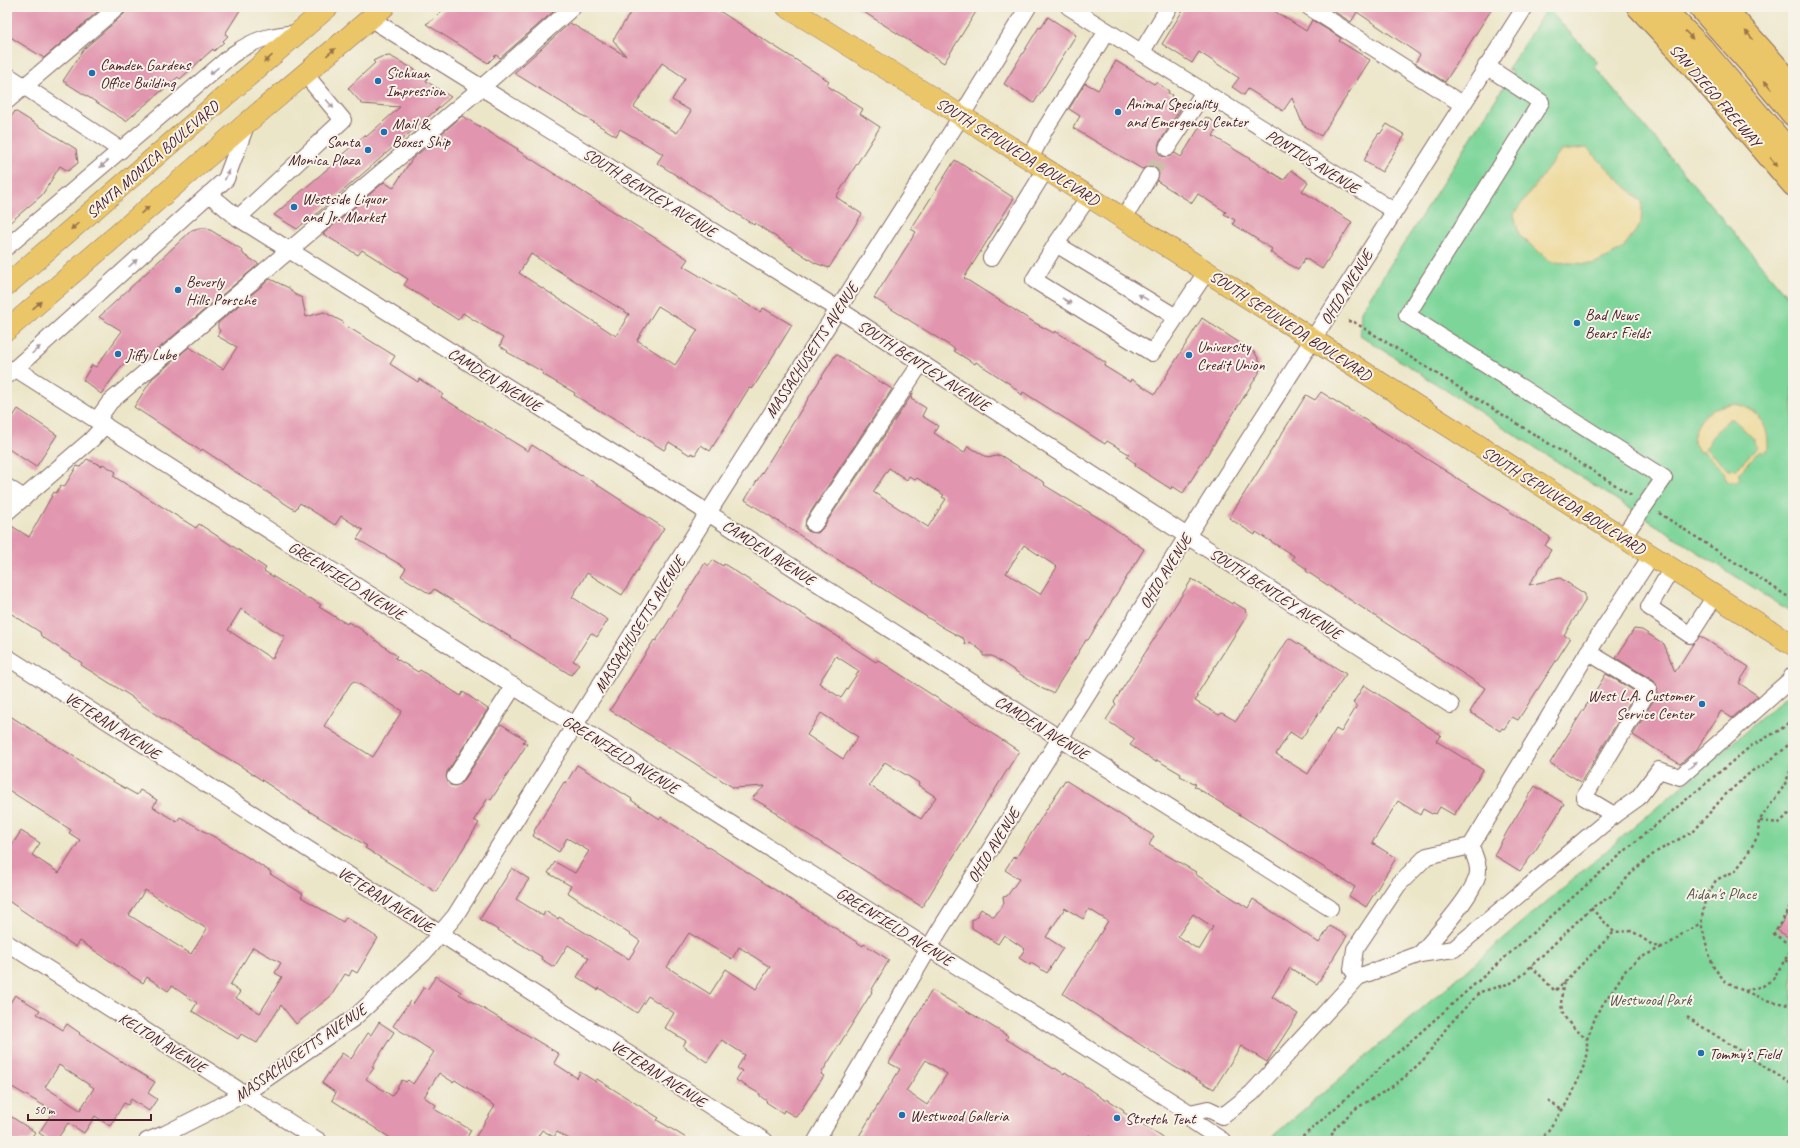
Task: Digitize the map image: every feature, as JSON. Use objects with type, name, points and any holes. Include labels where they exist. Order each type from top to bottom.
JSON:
[{"type":"highway","name":"SAN DIEGO FREEWAY","points":[[1638,7],[1680,52],[1793,185]]},
{"type":"highway","points":[[1662,7],[1702,48],[1793,155]]},
{"type":"highway","points":[[1699,7],[1793,115]]},
{"type":"highway","points":[[1724,7],[1793,85]]},
{"type":"main road","name":"SANTA MONICA BOULEVARD","points":[[7,285],[328,7]]},
{"type":"main road","name":"SOUTH SEPULVEDA BOULEVARD","points":[[787,7],[962,115],[1452,429],[1793,645]]},
{"type":"main road","points":[[7,330],[248,122],[378,13]]},
{"type":"street","points":[[7,101],[118,7]]},
{"type":"street","points":[[7,512],[91,440],[101,423],[110,402],[482,87],[573,7]]},
{"type":"street","name":"MASSACHUSETTS AVENUE","points":[[147,1141],[165,1134],[244,1094],[354,1018],[423,954],[455,916],[708,513],[962,115],[1028,7]]},
{"type":"street","name":"PONTIUS AVENUE","points":[[1069,7],[1394,211]]},
{"type":"street","points":[[1142,53],[1169,7]]},
{"type":"street","points":[[1309,7],[1462,104]]},
{"type":"street","name":"OHIO AVENUE","points":[[816,1141],[928,947],[1187,536],[1525,7]]},
{"type":"street","name":"SOUTH BENTLEY AVENUE","points":[[378,13],[482,87],[838,309],[1187,536],[1451,705]]},
{"type":"street","points":[[991,258],[1038,164],[1044,129],[1107,31]]},
{"type":"street","name":"SANTA MONICA BOULEVARD","points":[[7,248],[232,55],[251,42],[270,35],[298,33]]},
{"type":"street","points":[[1486,66],[1541,102],[1407,315],[1664,478],[1647,505],[1623,537]]},
{"type":"street","points":[[238,218],[343,120],[305,74]]},
{"type":"street","points":[[7,75],[121,150]]},
{"type":"street","points":[[1167,148],[1204,92]]},
{"type":"street","points":[[11,372],[226,179],[248,122]]},
{"type":"street","points":[[1124,218],[1150,174]]},
{"type":"street","name":"CAMDEN AVENUE","points":[[209,194],[238,218],[288,250],[708,513],[1060,739],[1330,908]]},
{"type":"street","points":[[1089,196],[1056,244],[1034,280],[1152,353],[1207,271]]},
{"type":"street","points":[[1056,244],[1176,318]]},
{"type":"street","points":[[814,524],[920,363]]},
{"type":"street","name":"GREENFIELD AVENUE","points":[[11,372],[101,423],[1190,1113],[1194,1122],[1222,1141]]},
{"type":"street","points":[[7,487],[24,498]]},
{"type":"street","points":[[1358,977],[1352,968],[1356,949],[1398,885],[1427,856],[1471,846],[1588,652],[1652,555]]},
{"type":"street","points":[[1672,568],[1650,607],[1690,635],[1715,596]]},
{"type":"street","points":[[1588,652],[1649,689],[1584,797],[1614,815]]},
{"type":"street","name":"VETERAN AVENUE","points":[[7,657],[765,1141]]},
{"type":"street","points":[[1190,1113],[1208,1109],[1223,1116],[1252,1093],[1358,977],[1420,954],[1454,949],[1614,815],[1638,798],[1659,770],[1680,777],[1783,686],[1793,675]]},
{"type":"street","points":[[455,777],[514,686]]},
{"type":"street","points":[[1420,954],[1456,913],[1472,890],[1478,870],[1471,846]]},
{"type":"street","name":"KELTON AVENUE","points":[[7,944],[319,1141]]},
{"type":"path","points":[[1348,321],[1354,322],[1647,505],[1793,600]]},
{"type":"path","points":[[1298,1141],[1635,842],[1752,746],[1780,730],[1788,723],[1793,714]]},
{"type":"path","points":[[1329,1141],[1335,1128],[1355,1109],[1390,1088],[1406,1076],[1424,1058],[1448,1026],[1480,992],[1511,982],[1531,966],[1591,908],[1610,896],[1634,870],[1656,852],[1694,831],[1724,796],[1752,770],[1764,765],[1793,740]]},
{"type":"path","points":[[1793,753],[1790,772],[1784,786],[1759,821],[1758,836],[1745,858],[1735,871],[1716,880],[1705,900],[1702,923],[1708,951],[1714,968],[1725,981],[1766,1000],[1793,1006]]},
{"type":"path","points":[[1759,821],[1778,823],[1793,810]]},
{"type":"path","points":[[1744,991],[1763,986],[1773,979],[1793,947],[1774,934],[1793,902]]},
{"type":"path","points":[[1591,908],[1614,932]]},
{"type":"path","points":[[1541,1141],[1571,1097],[1587,1058],[1586,1039],[1597,1013],[1626,970],[1638,959],[1668,945],[1682,934],[1702,923]]},
{"type":"path","points":[[1531,966],[1555,991],[1614,932],[1632,931],[1654,946],[1662,948]]},
{"type":"path","points":[[1785,960],[1793,965]]},
{"type":"path","points":[[1564,982],[1561,1008],[1565,1019],[1586,1039]]},
{"type":"path","points":[[1687,1017],[1793,1085]]},
{"type":"path","points":[[1548,1101],[1562,1110]]},
{"type":"green space","name":"Bad News Bears Fields","points":[[1547,8],[1598,63],[1594,66],[1793,303],[1793,613],[1360,335],[1361,311],[1513,72],[1508,69]]},
{"type":"green space","name":"Westwood Park","points":[[1793,691],[1793,1141],[1267,1141]]},
{"type":"sand","points":[[1587,148],[1642,202],[1641,224],[1621,250],[1593,264],[1551,262],[1519,235],[1514,214],[1561,151]]},
{"type":"sand","points":[[1735,404],[1743,406],[1756,414],[1761,419],[1767,433],[1768,440],[1768,449],[1763,452],[1760,450],[1740,472],[1740,478],[1737,482],[1728,482],[1724,475],[1725,473],[1703,451],[1700,453],[1693,441],[1698,425],[1706,414],[1719,407]],"holes":[[[1729,419],[1733,419],[1754,439],[1754,443],[1758,447],[1736,469],[1728,470],[1705,448],[1709,444],[1710,439]]]},
{"type":"building","points":[[7,7],[103,7],[44,58],[7,35]]},
{"type":"building","points":[[130,7],[242,7],[225,34],[228,36],[223,41],[224,42],[214,51],[213,49],[180,79],[178,77],[126,121],[63,81],[84,49]]},
{"type":"building","points":[[446,7],[553,7],[554,11],[500,58],[496,55],[488,63],[426,24],[434,19]]},
{"type":"building","points":[[634,7],[713,7],[829,81],[826,85],[863,109],[860,114],[880,127],[836,197],[862,214],[829,268],[815,263],[755,223],[754,225],[657,163],[663,154],[620,129],[616,136],[514,73],[570,23],[626,56],[613,40]],"holes":[[[662,63],[685,78],[672,100],[691,111],[677,133],[634,107]]]},
{"type":"building","points":[[856,7],[979,7],[944,63]]},
{"type":"building","points":[[1185,7],[1268,7],[1306,31],[1312,20],[1341,38],[1339,41],[1370,60],[1321,136],[1303,125],[1292,98],[1283,111],[1248,89],[1244,95],[1232,87],[1239,78],[1199,52],[1192,63],[1162,44]]},
{"type":"building","points":[[1327,7],[1493,7],[1445,82],[1415,63],[1420,55],[1357,12],[1351,22]]},
{"type":"building","points":[[1048,17],[1076,35],[1034,103],[1004,84],[1039,27],[1041,28]]},
{"type":"building","name":"Santa Monica Plaza","points":[[390,56],[428,77],[426,81],[451,97],[306,223],[305,222],[297,229],[274,215],[332,165],[331,164],[365,135],[366,137],[400,107],[362,104],[348,88],[375,63],[373,61],[381,57]]},
{"type":"building","points":[[1116,61],[1154,84],[1156,82],[1169,91],[1168,93],[1172,95],[1171,97],[1183,105],[1159,143],[1158,152],[1161,156],[1167,157],[1175,153],[1181,157],[1206,117],[1219,125],[1213,136],[1284,180],[1291,170],[1308,182],[1302,191],[1352,222],[1322,269],[1305,258],[1298,270],[1270,252],[1272,249],[1233,224],[1235,220],[1224,214],[1226,212],[1198,194],[1192,203],[1157,181],[1159,175],[1155,167],[1150,166],[1142,169],[1073,128],[1080,116],[1069,109],[1085,83],[1098,90]]},
{"type":"building","points":[[15,111],[76,149],[78,163],[68,171],[60,166],[42,195],[7,225],[7,124]]},
{"type":"building","points":[[462,116],[518,149],[517,150],[688,259],[683,266],[760,312],[763,308],[792,325],[755,385],[752,389],[749,388],[710,451],[701,445],[695,455],[691,453],[690,455],[669,442],[664,450],[574,395],[575,393],[542,374],[543,372],[507,352],[508,351],[500,346],[503,338],[463,313],[458,320],[404,285],[408,279],[362,250],[358,255],[323,234],[384,182],[393,188],[412,159]],"holes":[[[531,254],[629,314],[616,336],[519,273]],[[658,306],[698,330],[675,365],[637,340]]]},
{"type":"building","points":[[1387,124],[1405,135],[1382,172],[1364,161],[1374,140]]},
{"type":"building","points":[[955,160],[1014,198],[964,278],[1035,323],[1054,333],[1055,331],[1094,355],[1106,363],[1104,366],[1130,382],[1131,379],[1155,394],[1202,318],[1255,353],[1260,362],[1259,373],[1183,493],[1172,486],[1171,489],[1135,466],[1136,464],[1127,457],[1129,454],[1107,441],[1105,444],[1023,392],[1022,395],[1010,384],[976,362],[975,364],[954,351],[955,349],[874,298],[916,232],[911,229]]},
{"type":"building","name":"Beverly Hills Porsche","points":[[207,228],[241,249],[244,255],[259,264],[147,358],[133,351],[101,394],[83,380],[92,365],[96,367],[122,331],[99,317],[192,230]]},
{"type":"building","points":[[270,279],[289,288],[294,294],[302,298],[306,317],[324,312],[343,322],[348,327],[395,356],[390,364],[418,382],[419,379],[443,394],[441,397],[528,451],[532,445],[581,476],[582,475],[664,528],[622,595],[587,573],[572,597],[608,620],[597,637],[591,633],[573,661],[579,664],[571,675],[434,589],[430,594],[401,576],[406,568],[357,539],[363,530],[341,516],[335,525],[300,503],[295,510],[202,449],[201,451],[134,407],[152,379],[189,347],[223,369],[237,347],[217,336],[220,331],[218,328],[218,323]]},
{"type":"building","points":[[836,354],[892,389],[806,519],[805,528],[809,532],[818,533],[822,529],[913,393],[911,399],[926,408],[922,416],[938,426],[934,433],[964,453],[968,446],[988,458],[1000,455],[1045,483],[1044,485],[1102,520],[1144,549],[1088,640],[1086,640],[1053,693],[1043,689],[992,656],[983,656],[983,652],[970,642],[965,645],[964,639],[944,628],[745,500]],"holes":[[[889,468],[907,480],[909,476],[915,480],[917,478],[944,495],[942,497],[946,499],[928,527],[873,492]],[[1024,545],[1057,567],[1040,594],[1006,573]]]},
{"type":"building","points":[[1321,392],[1550,537],[1545,546],[1551,550],[1529,585],[1560,578],[1585,594],[1585,601],[1564,635],[1570,639],[1518,720],[1512,717],[1504,729],[1502,728],[1500,731],[1470,712],[1485,688],[1306,571],[1307,569],[1292,559],[1294,556],[1256,532],[1255,535],[1229,518],[1306,395],[1315,400]]},
{"type":"building","points":[[18,409],[57,435],[36,467],[7,448],[7,426]]},
{"type":"building","points":[[87,459],[102,466],[103,464],[116,472],[113,476],[196,528],[199,524],[266,568],[264,571],[321,605],[319,607],[347,624],[348,622],[359,628],[397,656],[395,658],[418,672],[420,670],[461,696],[463,692],[488,709],[447,772],[446,777],[450,785],[455,786],[463,782],[501,724],[525,739],[523,742],[527,744],[491,800],[488,798],[474,820],[479,823],[436,892],[365,848],[367,846],[158,716],[132,697],[81,665],[82,663],[41,636],[40,632],[7,611],[7,523],[29,537],[54,492],[56,493],[61,485],[64,487],[77,466],[80,467]],"holes":[[[241,609],[285,637],[272,659],[228,630]],[[354,681],[402,711],[373,757],[324,726],[351,683]]]},
{"type":"building","points":[[713,560],[723,566],[724,564],[876,662],[878,660],[1019,751],[922,907],[777,815],[778,813],[752,798],[765,786],[734,788],[610,710],[705,563],[709,566]],"holes":[[[836,656],[859,671],[841,698],[819,683]],[[821,713],[858,737],[843,759],[807,735]],[[885,762],[919,783],[918,785],[936,797],[921,819],[869,785]]]},
{"type":"building","points":[[1192,579],[1232,604],[1233,602],[1246,610],[1245,612],[1248,614],[1196,696],[1198,697],[1195,701],[1219,715],[1222,713],[1236,721],[1289,638],[1346,674],[1301,739],[1290,732],[1276,754],[1308,774],[1336,729],[1341,732],[1357,706],[1353,703],[1364,685],[1441,735],[1436,741],[1483,770],[1454,815],[1440,807],[1436,814],[1432,814],[1423,809],[1420,815],[1398,801],[1372,843],[1396,858],[1366,907],[1349,896],[1355,887],[1194,786],[1196,784],[1180,776],[1181,774],[1157,760],[1156,762],[1130,745],[1135,739],[1106,720],[1116,704],[1114,702]]},
{"type":"building","name":"West L.A. Customer Service Center","points":[[1634,629],[1642,630],[1664,644],[1675,672],[1700,636],[1749,667],[1739,683],[1758,696],[1732,718],[1721,711],[1697,749],[1680,764],[1633,735],[1657,694],[1658,689],[1654,681],[1616,658]]},
{"type":"building","points":[[1606,674],[1636,692],[1581,782],[1550,763]]},
{"type":"building","points":[[7,714],[114,782],[137,795],[140,790],[157,800],[153,807],[177,822],[180,817],[228,845],[271,872],[270,874],[303,894],[301,897],[343,922],[346,917],[378,938],[357,973],[352,970],[349,976],[345,974],[331,996],[296,1024],[281,1005],[257,1043],[241,1034],[238,1039],[192,1011],[197,1003],[172,986],[168,991],[147,977],[143,983],[80,941],[76,947],[7,900],[7,853],[21,831],[40,843],[32,855],[59,873],[80,840],[69,833],[71,830],[7,789]],"holes":[[[145,890],[207,929],[191,954],[129,915]],[[253,947],[281,963],[275,973],[282,977],[260,1013],[236,998],[240,992],[230,985]]]},
{"type":"building","points":[[577,765],[632,799],[631,800],[660,819],[661,817],[863,946],[864,944],[889,960],[871,991],[872,992],[821,1074],[824,1076],[796,1117],[784,1110],[783,1113],[766,1102],[767,1101],[760,1096],[760,1094],[736,1080],[742,1071],[737,1068],[745,1055],[722,1040],[707,1062],[683,1046],[686,1041],[665,1028],[674,1013],[648,996],[637,1013],[599,988],[598,990],[577,977],[589,958],[568,945],[554,967],[541,959],[542,957],[480,919],[512,868],[529,879],[516,899],[543,916],[545,911],[558,919],[559,917],[629,959],[640,941],[567,892],[571,886],[548,873],[555,862],[575,873],[589,851],[567,838],[559,852],[533,836],[534,831],[564,782],[566,783]],"holes":[[[689,933],[732,959],[739,947],[770,967],[756,989],[726,969],[710,994],[667,967]]]},
{"type":"building","points":[[1065,780],[1154,836],[1149,845],[1196,872],[1195,874],[1248,908],[1253,899],[1319,943],[1330,926],[1347,936],[1317,984],[1290,968],[1272,997],[1298,1014],[1267,1062],[1241,1046],[1214,1089],[1173,1066],[1063,994],[1108,921],[1089,909],[1083,919],[1065,908],[1046,937],[1063,948],[1047,973],[1031,963],[1030,965],[1019,958],[1025,949],[1004,935],[998,944],[972,928],[972,919],[975,919],[981,909],[994,917],[1004,903],[1003,897],[1007,896],[1019,879],[1005,870],[1014,856],[1016,858]],"holes":[[[1193,914],[1213,927],[1199,950],[1178,936]]]},
{"type":"building","points":[[1535,786],[1564,804],[1537,848],[1520,871],[1494,855]]},
{"type":"building","points":[[1793,905],[1793,940],[1777,930]]},
{"type":"building","points":[[436,976],[461,992],[459,994],[559,1054],[554,1063],[577,1078],[580,1072],[596,1082],[597,1079],[659,1118],[657,1120],[691,1141],[573,1141],[557,1132],[554,1137],[542,1130],[535,1141],[483,1141],[476,1136],[495,1106],[455,1080],[453,1082],[439,1073],[424,1097],[436,1105],[434,1109],[471,1130],[465,1141],[395,1141],[332,1100],[336,1093],[322,1083],[342,1053],[351,1059],[368,1033],[371,1035],[379,1022],[394,1032],[372,1067],[374,1068],[366,1079],[392,1096],[402,1080],[406,1082],[408,1080],[413,1084],[434,1052],[393,1026],[410,1001],[413,1004],[424,987],[427,990]]},
{"type":"building","points":[[932,990],[1008,1036],[1006,1039],[1054,1069],[1055,1068],[1064,1074],[1065,1072],[1106,1101],[1107,1099],[1124,1110],[1123,1112],[1168,1141],[1099,1141],[1089,1135],[1084,1141],[856,1141],[900,1069],[889,1063]],"holes":[[[926,1060],[947,1074],[927,1105],[906,1091]]]},
{"type":"building","points":[[15,995],[40,1010],[37,1014],[63,1030],[67,1024],[80,1033],[79,1034],[155,1082],[148,1093],[157,1099],[149,1111],[131,1099],[128,1105],[124,1103],[110,1126],[95,1116],[84,1133],[68,1123],[56,1141],[51,1141],[39,1133],[53,1111],[7,1084],[7,1008]],"holes":[[[59,1065],[94,1088],[80,1110],[45,1087]]]},
{"type":"building","points":[[7,1114],[35,1132],[29,1141],[7,1141]]},
{"type":"tunnel","points":[[1150,175],[1167,148]]},
{"type":"place","name":"Camden Gardens Office Building","points":[[92,73]]},
{"type":"place","name":"Sichuan Impression","points":[[378,81]]},
{"type":"place","name":"Animal Speciality and Emergency Center","points":[[1118,112]]},
{"type":"place","name":"Mail & Boxes Ship","points":[[384,132]]},
{"type":"place","name":"Santa Monica Plaza","points":[[368,150]]},
{"type":"place","name":"Westside Liquor and Jr. Market","points":[[294,207]]},
{"type":"place","name":"Beverly Hills Porsche","points":[[178,290]]},
{"type":"place","name":"Bad News Bears Fields","points":[[1577,323]]},
{"type":"place","name":"Jiffy Lube","points":[[118,354]]},
{"type":"place","name":"University Credit Union","points":[[1189,355]]},
{"type":"place","name":"West L.A. Customer Service Center","points":[[1702,704]]},
{"type":"place","name":"Tommy's Field","points":[[1701,1053]]},
{"type":"place","name":"Westwood Galleria","points":[[902,1115]]},
{"type":"place","name":"Stretch Tent","points":[[1117,1118]]},
{"type":"park label","name":"Aidan's Place","points":[[1721,893]]}]
